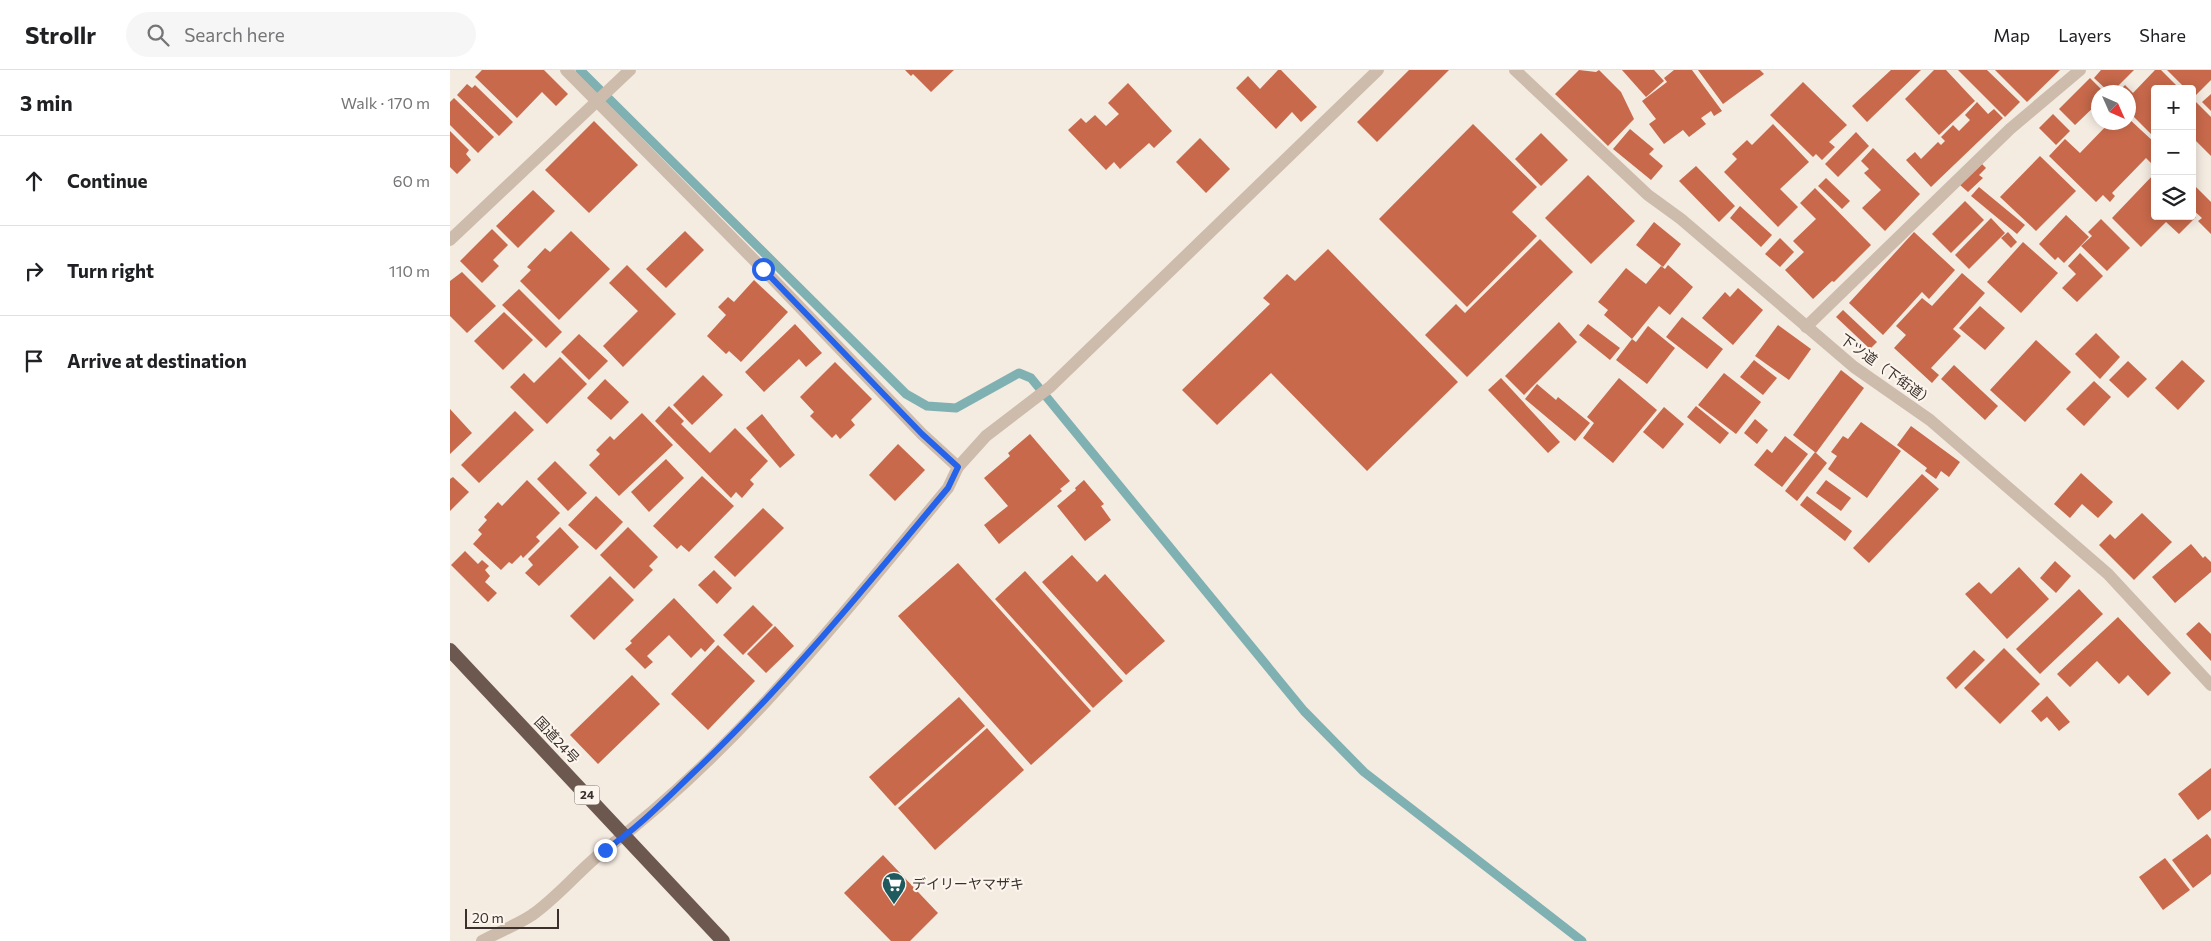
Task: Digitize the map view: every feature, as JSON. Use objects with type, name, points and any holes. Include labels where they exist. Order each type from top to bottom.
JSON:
[{"type":"highway","name":"国道24号","points":[[450,650],[723,941]]},
{"type":"street","points":[[566,70],[770,276],[922,434],[958,467]]},
{"type":"street","points":[[450,240],[630,70]]},
{"type":"street","points":[[482,941],[532,915],[605,850],[625,836],[728,740],[822,639],[948,488],[958,467],[986,436],[1050,387],[1378,70]]},
{"type":"street","name":"下ツ道（下街道）","points":[[1515,70],[1648,195],[1681,220],[1854,368],[1930,420],[2108,574],[2211,685]]},
{"type":"street","points":[[1806,327],[2010,130],[2080,70]]},
{"type":"building","points":[[482,70],[544,70],[568,94],[556,106],[542,92],[517,118],[475,77]]},
{"type":"building","points":[[905,70],[954,70],[931,92],[913,74],[911,76]]},
{"type":"building","points":[[1278,70],[1281,70],[1317,107],[1301,122],[1292,112],[1276,129],[1236,88],[1248,76],[1260,89]]},
{"type":"building","points":[[1409,70],[1449,70],[1377,142],[1357,122]]},
{"type":"building","points":[[1579,70],[1596,72],[1599,70],[1621,92],[1634,119],[1608,146],[1555,94]]},
{"type":"building","points":[[1622,70],[1654,70],[1664,81],[1646,97]]},
{"type":"building","points":[[1674,70],[1692,70],[1722,111],[1714,116],[1711,111],[1701,118],[1706,124],[1689,137],[1683,130],[1664,144],[1649,124],[1656,119],[1642,101],[1667,82],[1664,78]]},
{"type":"building","points":[[1698,70],[1760,70],[1764,74],[1723,104]]},
{"type":"building","points":[[1891,70],[1921,70],[1867,122],[1852,106]]},
{"type":"building","points":[[1934,70],[1946,70],[1975,101],[1939,135],[1905,99]]},
{"type":"building","points":[[1958,70],[1987,70],[2020,102],[2005,117]]},
{"type":"building","points":[[1995,70],[2060,70],[2027,102]]},
{"type":"building","points":[[2101,70],[2134,70],[2119,85],[2102,85],[2094,78]]},
{"type":"building","points":[[2155,70],[2161,70],[2176,85],[2151,85],[2151,134],[2136,119],[2136,90]]},
{"type":"building","points":[[2167,70],[2211,70],[2211,80],[2196,95],[2196,85],[2182,85]]},
{"type":"building","points":[[2090,78],[2097,85],[2091,85],[2091,110],[2075,125],[2059,109]]},
{"type":"building","points":[[1803,82],[1847,125],[1829,142],[1835,147],[1822,160],[1816,154],[1813,157],[1770,115]]},
{"type":"building","points":[[1128,83],[1172,131],[1154,148],[1149,143],[1120,169],[1114,162],[1106,170],[1068,130],[1081,118],[1086,123],[1095,115],[1106,126],[1119,114],[1108,103]]},
{"type":"building","points":[[467,84],[472,88],[475,85],[513,122],[499,136],[457,95]]},
{"type":"building","points":[[2211,94],[2211,111],[2202,102]]},
{"type":"building","points":[[454,98],[494,137],[478,153],[450,125],[450,102]]},
{"type":"building","points":[[1977,102],[1988,114],[1994,109],[2003,118],[1931,187],[1906,160],[1915,152],[1921,159],[1938,142],[1941,145],[1945,141],[1941,137],[1953,125],[1959,131],[1970,120],[1965,115]]},
{"type":"building","points":[[2196,102],[2211,117],[2211,156],[2196,141]]},
{"type":"building","points":[[2053,114],[2070,131],[2056,145],[2039,128]]},
{"type":"building","points":[[594,121],[638,165],[589,213],[545,170]]},
{"type":"building","points":[[1473,124],[1537,187],[1512,212],[1537,236],[1467,307],[1379,219]]},
{"type":"building","points":[[1773,124],[1809,162],[1780,189],[1798,207],[1778,227],[1724,172],[1737,159],[1732,154],[1747,140],[1752,145]]},
{"type":"building","points":[[2136,125],[2151,139],[2151,163],[2146,158],[2112,193],[2115,196],[2110,202],[2103,195],[2096,202],[2049,156],[2065,139],[2080,153],[2102,130],[2136,130]]},
{"type":"building","points":[[1630,129],[1654,149],[1649,154],[1663,166],[1651,180],[1613,149]]},
{"type":"building","points":[[450,131],[469,150],[466,154],[471,160],[457,174],[450,167]]},
{"type":"building","points":[[1856,132],[1869,146],[1838,177],[1825,164]]},
{"type":"building","points":[[1541,133],[1568,160],[1541,186],[1515,159]]},
{"type":"building","points":[[1200,138],[1230,169],[1206,193],[1176,162]]},
{"type":"building","points":[[1873,148],[1920,194],[1885,231],[1862,208],[1881,190],[1864,173],[1869,169],[1861,161]]},
{"type":"building","points":[[2040,156],[2076,191],[2036,231],[2000,197]]},
{"type":"building","points":[[1982,164],[1986,168],[1979,175],[1983,178],[1968,192],[1960,185]]},
{"type":"building","points":[[1696,166],[1735,206],[1719,222],[1679,181]]},
{"type":"building","points":[[1588,175],[1635,221],[1591,264],[1545,218]]},
{"type":"building","points":[[2151,177],[2151,220],[2193,220],[2179,234],[2166,222],[2141,247],[2112,218]]},
{"type":"building","points":[[1826,178],[1850,201],[1842,209],[1818,186]]},
{"type":"building","points":[[1979,187],[2025,225],[2017,234],[1971,196]]},
{"type":"building","points":[[2196,187],[2211,202],[2211,234],[2198,221],[2202,218],[2196,213]]},
{"type":"building","points":[[1815,188],[1871,245],[1834,282],[1832,281],[1813,299],[1785,270],[1804,252],[1793,241],[1816,219],[1800,203]]},
{"type":"building","points":[[533,190],[555,211],[518,248],[496,226]]},
{"type":"building","points":[[1965,201],[1984,220],[1951,253],[1932,234]]},
{"type":"building","points":[[1740,206],[1772,235],[1761,247],[1730,218]]},
{"type":"building","points":[[2066,215],[2089,237],[2064,263],[2058,257],[2055,260],[2039,244]]},
{"type":"building","points":[[1991,218],[2005,233],[1969,269],[1955,255]]},
{"type":"building","points":[[2101,219],[2130,248],[2107,271],[2081,246],[2092,236],[2088,232]]},
{"type":"building","points":[[1654,222],[1681,244],[1663,267],[1636,245]]},
{"type":"building","points":[[492,229],[508,245],[493,260],[499,266],[482,283],[460,261]]},
{"type":"building","points":[[571,231],[610,269],[559,320],[520,281],[531,270],[527,267],[545,248],[550,252]]},
{"type":"building","points":[[685,231],[704,250],[666,288],[646,269]]},
{"type":"building","points":[[1914,232],[1955,270],[1929,299],[1922,292],[1883,335],[1849,303]]},
{"type":"building","points":[[2008,232],[2017,242],[2011,248],[2001,238]]},
{"type":"building","points":[[1780,238],[1794,252],[1780,267],[1765,254]]},
{"type":"building","points":[[1540,239],[1573,272],[1467,377],[1425,335],[1456,304],[1465,313]]},
{"type":"building","points":[[2023,242],[2058,273],[2021,313],[1987,282]]},
{"type":"building","points":[[1328,249],[1458,382],[1367,471],[1271,373],[1217,425],[1182,390],[1270,304],[1263,298],[1287,274],[1295,281]]},
{"type":"building","points":[[2080,253],[2103,276],[2077,302],[2062,288],[2076,274],[2068,266]]},
{"type":"building","points":[[627,265],[676,314],[623,367],[603,346],[638,311],[609,283]]},
{"type":"building","points":[[1668,265],[1693,287],[1670,315],[1659,306],[1632,339],[1604,315],[1608,310],[1598,302],[1626,268],[1646,284],[1661,266],[1665,269]]},
{"type":"building","points":[[462,272],[496,306],[467,333],[450,316],[450,281]]},
{"type":"building","points":[[1962,273],[1985,293],[1953,329],[1961,336],[1931,368],[1939,375],[1932,383],[1894,348],[1906,335],[1896,326],[1922,298],[1932,306]]},
{"type":"building","points":[[754,280],[788,312],[741,362],[729,351],[726,354],[707,336],[726,315],[718,307],[728,297],[734,302]]},
{"type":"building","points":[[1738,288],[1763,310],[1733,345],[1702,318],[1725,292],[1730,297]]},
{"type":"building","points":[[519,289],[562,332],[546,348],[502,305]]},
{"type":"building","points":[[1980,306],[2005,328],[1985,350],[1959,328]]},
{"type":"building","points":[[1843,310],[1877,342],[1870,349],[1836,317]]},
{"type":"building","points":[[504,312],[533,340],[503,370],[474,341]]},
{"type":"building","points":[[1682,317],[1723,349],[1707,369],[1666,337]]},
{"type":"building","points":[[1559,322],[1577,342],[1524,395],[1505,376]]},
{"type":"building","points":[[795,324],[822,353],[806,367],[799,359],[764,392],[745,372]]},
{"type":"building","points":[[1588,324],[1620,348],[1610,360],[1579,335]]},
{"type":"building","points":[[1778,325],[1811,349],[1789,380],[1755,356]]},
{"type":"building","points":[[1648,326],[1675,348],[1647,384],[1616,360],[1632,339],[1636,342]]},
{"type":"building","points":[[2096,333],[2120,357],[2100,379],[2075,354]]},
{"type":"building","points":[[579,334],[608,361],[589,380],[561,352]]},
{"type":"building","points":[[2036,340],[2071,372],[2025,422],[1990,390]]},
{"type":"building","points":[[560,357],[587,384],[547,424],[510,387],[524,373],[534,383]]},
{"type":"building","points":[[1754,360],[1777,378],[1763,395],[1740,377]]},
{"type":"building","points":[[2182,360],[2205,381],[2178,410],[2155,388]]},
{"type":"building","points":[[2128,361],[2147,379],[2128,398],[2109,380]]},
{"type":"building","points":[[835,362],[872,399],[851,420],[855,425],[840,439],[836,434],[832,438],[810,416],[814,412],[800,397]]},
{"type":"building","points":[[1954,365],[1998,406],[1985,420],[1941,379]]},
{"type":"building","points":[[1841,370],[1864,388],[1816,453],[1793,435]]},
{"type":"building","points":[[1724,373],[1761,402],[1736,434],[1698,405]]},
{"type":"building","points":[[703,375],[723,395],[692,425],[673,405]]},
{"type":"building","points":[[1501,378],[1560,442],[1548,453],[1488,390]]},
{"type":"building","points":[[1619,378],[1657,410],[1613,463],[1583,438],[1594,423],[1587,417]]},
{"type":"building","points":[[605,379],[629,402],[611,420],[587,398]]},
{"type":"building","points":[[2094,381],[2111,397],[2084,426],[2066,409]]},
{"type":"building","points":[[1537,384],[1556,400],[1558,397],[1590,423],[1575,441],[1525,399]]},
{"type":"building","points":[[669,406],[684,421],[681,424],[710,453],[735,428],[768,461],[750,480],[754,484],[742,498],[736,492],[731,498],[655,421]]},
{"type":"building","points":[[1696,406],[1729,433],[1720,444],[1687,417]]},
{"type":"building","points":[[1664,407],[1684,424],[1663,449],[1643,432]]},
{"type":"building","points":[[450,409],[472,433],[450,454]]},
{"type":"building","points":[[515,411],[534,430],[479,483],[461,465]]},
{"type":"building","points":[[642,413],[673,445],[619,496],[589,465],[600,454],[596,450],[610,436],[614,440]]},
{"type":"building","points":[[762,414],[795,455],[780,468],[746,428]]},
{"type":"building","points":[[1755,419],[1768,430],[1757,444],[1744,433]]},
{"type":"building","points":[[1861,422],[1901,451],[1867,498],[1828,469],[1837,456],[1831,452],[1843,436],[1848,439]]},
{"type":"building","points":[[1911,426],[1960,462],[1949,477],[1941,471],[1936,479],[1925,471],[1927,468],[1897,445]]},
{"type":"building","points":[[1030,434],[1070,481],[1060,489],[1062,491],[999,544],[984,525],[1008,506],[984,478],[1010,456],[1008,453]]},
{"type":"building","points":[[1785,436],[1808,454],[1782,487],[1754,465],[1767,449],[1772,453]]},
{"type":"building","points":[[898,444],[925,470],[895,501],[869,475]]},
{"type":"building","points":[[1815,452],[1827,463],[1797,501],[1785,491]]},
{"type":"building","points":[[666,459],[684,478],[649,512],[631,492]]},
{"type":"building","points":[[555,461],[587,493],[568,511],[537,479]]},
{"type":"building","points":[[2081,473],[2113,502],[2098,518],[2082,504],[2070,518],[2054,504]]},
{"type":"building","points":[[1922,474],[1939,489],[1869,563],[1853,548]]},
{"type":"building","points":[[702,476],[734,506],[689,552],[681,545],[677,549],[653,526]]},
{"type":"building","points":[[453,477],[469,492],[450,511],[450,479]]},
{"type":"building","points":[[527,480],[560,513],[536,537],[540,541],[523,558],[521,555],[512,564],[509,562],[501,570],[473,544],[482,534],[478,530],[487,520],[484,517],[498,502],[502,506]]},
{"type":"building","points":[[1084,480],[1104,504],[1101,506],[1111,520],[1085,541],[1057,506],[1076,490],[1075,488]]},
{"type":"building","points":[[1826,480],[1851,498],[1841,511],[1816,493]]},
{"type":"building","points":[[596,496],[623,522],[596,550],[568,525]]},
{"type":"building","points":[[1807,496],[1852,531],[1845,541],[1800,505]]},
{"type":"building","points":[[763,508],[784,528],[735,577],[714,557]]},
{"type":"building","points":[[2142,513],[2172,542],[2134,580],[2099,545],[2110,534],[2115,539]]},
{"type":"building","points":[[560,527],[579,547],[539,586],[525,573],[533,565],[528,559]]},
{"type":"building","points":[[628,527],[658,557],[649,566],[653,570],[634,589],[600,555]]},
{"type":"building","points":[[2191,544],[2203,558],[2205,556],[2211,562],[2211,572],[2175,603],[2152,577]]},
{"type":"building","points":[[465,551],[478,564],[482,560],[489,566],[485,570],[490,576],[485,582],[497,593],[488,602],[451,565]]},
{"type":"building","points":[[1072,555],[1097,582],[1105,574],[1165,641],[1126,675],[1042,582]]},
{"type":"building","points":[[2055,561],[2071,576],[2056,593],[2040,578]]},
{"type":"building","points":[[958,563],[1091,711],[1031,765],[898,616]]},
{"type":"building","points":[[2019,567],[2049,599],[2007,639],[1965,594],[1979,582],[1991,594]]},
{"type":"building","points":[[714,570],[732,588],[717,604],[698,585]]},
{"type":"building","points":[[1025,571],[1123,681],[1093,708],[995,599]]},
{"type":"building","points":[[610,576],[634,600],[594,640],[570,616]]},
{"type":"building","points":[[2079,589],[2103,614],[2040,674],[2016,649]]},
{"type":"building","points":[[674,598],[715,641],[705,652],[701,648],[691,658],[669,635],[647,656],[653,662],[645,669],[625,649],[632,643],[630,641]]},
{"type":"building","points":[[753,605],[773,625],[743,655],[723,635]]},
{"type":"building","points":[[2118,617],[2171,673],[2148,696],[2128,675],[2119,684],[2097,661],[2070,687],[2057,674]]},
{"type":"building","points":[[2199,622],[2211,634],[2211,661],[2186,634]]},
{"type":"building","points":[[775,626],[794,646],[766,673],[747,654]]},
{"type":"building","points":[[718,645],[755,681],[708,730],[671,694]]},
{"type":"building","points":[[2004,648],[2040,684],[2000,724],[1964,688]]},
{"type":"building","points":[[1974,650],[1985,660],[1956,689],[1946,678]]},
{"type":"building","points":[[632,675],[660,704],[598,764],[570,735]]},
{"type":"building","points":[[2047,696],[2070,722],[2059,731],[2047,717],[2041,722],[2031,711]]},
{"type":"building","points":[[959,697],[985,726],[895,806],[869,777]]},
{"type":"building","points":[[987,728],[1024,770],[935,850],[898,808]]},
{"type":"building","points":[[2211,768],[2211,810],[2198,820],[2178,794]]},
{"type":"building","points":[[2207,834],[2211,839],[2211,874],[2193,888],[2172,860]]},
{"type":"building","points":[[883,855],[938,913],[910,941],[891,941],[844,893]]},
{"type":"building","points":[[2165,858],[2190,890],[2163,910],[2139,877]]},
{"type":"waterway","points":[[580,70],[906,394],[927,406],[956,408],[1019,373],[1031,378],[1304,711],[1364,772],[1582,941]]},
{"type":"place","name":"デイリーヤマザキ","points":[[894,905]]},
{"type":"route","points":[[605,850],[625,836],[728,740],[822,639],[948,488],[958,467],[922,434],[763,269]]}]
